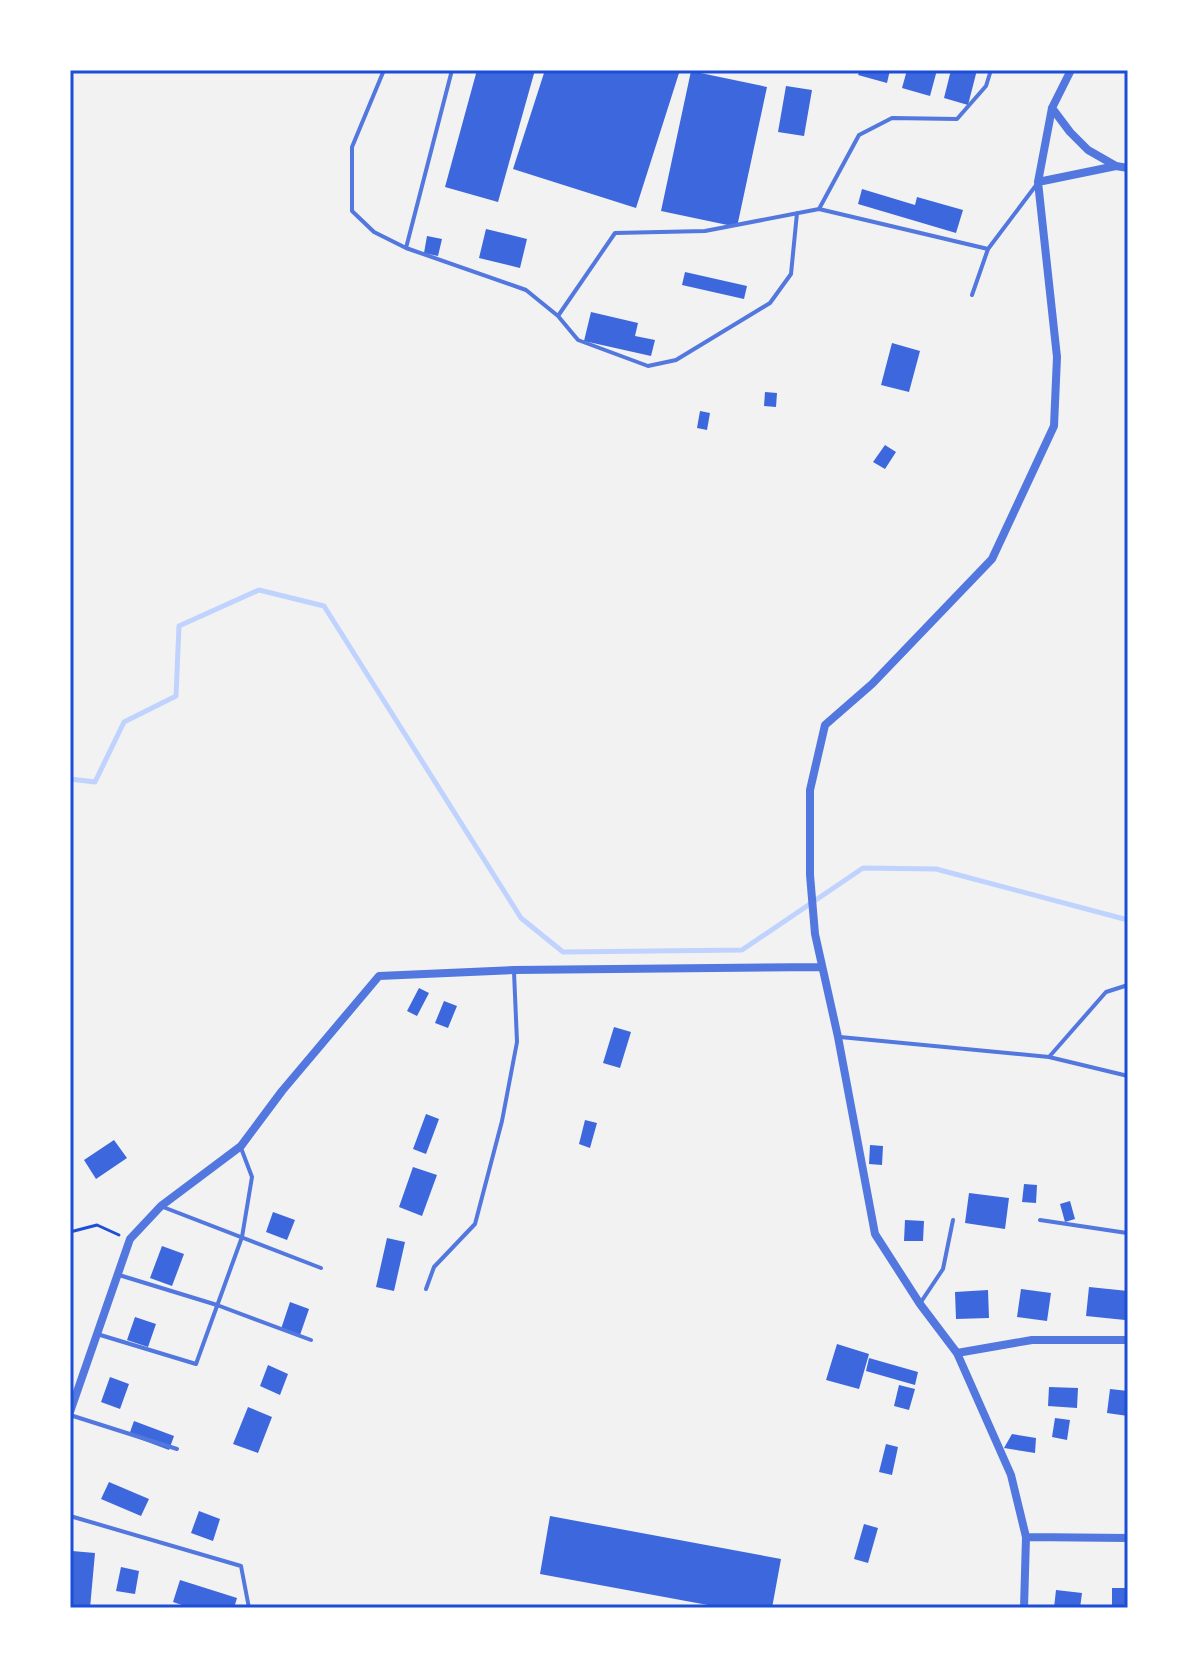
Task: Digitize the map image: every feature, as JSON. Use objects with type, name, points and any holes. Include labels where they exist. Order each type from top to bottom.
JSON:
[{"type":"street","points":[[1024,1608],[1026,1537],[1011,1475],[957,1353],[920,1304],[875,1234],[815,934],[810,875],[810,790],[825,725],[872,684],[992,559],[1054,426],[1057,357],[1038,182],[1052,108],[1071,70]]},
{"type":"street","points":[[1052,108],[1088,150],[1116,166],[1128,168]]},
{"type":"street","points":[[1038,182],[1116,166]]},
{"type":"street","points":[[70,1413],[130,1239],[161,1206],[241,1146],[282,1091],[379,976],[514,970],[822,967]]},
{"type":"street","points":[[957,1353],[1032,1340],[1128,1340]]},
{"type":"street","points":[[1026,1537],[1128,1538]]},
{"type":"lane","points":[[384,70],[352,147],[352,211],[374,232],[406,248],[526,290],[558,316],[578,340],[648,366],[676,360],[770,303],[791,274],[797,213]]},
{"type":"lane","points":[[406,248],[452,70]]},
{"type":"lane","points":[[819,209],[859,135],[892,118],[957,119],[986,86],[991,70]]},
{"type":"lane","points":[[972,295],[988,249],[1038,182]]},
{"type":"lane","points":[[558,316],[615,233],[705,231],[819,209],[988,249]]},
{"type":"lane","points":[[426,1289],[434,1267],[475,1224],[502,1121],[517,1042],[514,970]]},
{"type":"lane","points":[[1049,1057],[1106,992],[1128,985]]},
{"type":"lane","points":[[838,1037],[1049,1057],[1128,1076]]},
{"type":"lane","points":[[97,1334],[196,1364],[242,1237],[252,1177],[241,1146]]},
{"type":"lane","points":[[161,1206],[321,1268]]},
{"type":"lane","points":[[920,1304],[943,1269],[953,1220]]},
{"type":"lane","points":[[1040,1220],[1128,1235]]},
{"type":"lane","points":[[117,1274],[217,1305],[311,1340]]},
{"type":"lane","points":[[70,1413],[177,1449]]},
{"type":"lane","points":[[70,1516],[241,1566],[249,1608]]},
{"type":"path","points":[[70,1232],[97,1225],[130,1239]]},
{"type":"building","points":[[477,70],[535,70],[498,202],[445,187]]},
{"type":"building","points":[[545,70],[680,70],[636,208],[513,169]]},
{"type":"building","points":[[860,70],[890,70],[887,83],[858,75]]},
{"type":"building","points":[[907,70],[937,70],[930,96],[902,88]]},
{"type":"building","points":[[951,70],[977,70],[968,105],[944,98]]},
{"type":"building","points":[[691,71],[767,87],[737,227],[661,211]]},
{"type":"building","points":[[786,86],[812,90],[804,136],[778,132]]},
{"type":"building","points":[[862,189],[915,205],[917,197],[963,210],[956,233],[858,204]]},
{"type":"building","points":[[486,229],[527,239],[520,268],[479,258]]},
{"type":"building","points":[[427,236],[442,239],[438,256],[424,253]]},
{"type":"building","points":[[685,272],[747,286],[744,299],[682,285]]},
{"type":"building","points":[[591,312],[638,323],[635,336],[655,340],[651,356],[584,341]]},
{"type":"building","points":[[892,343],[920,351],[909,392],[881,385]]},
{"type":"building","points":[[765,392],[777,393],[776,407],[764,406]]},
{"type":"building","points":[[700,411],[710,413],[707,430],[697,428]]},
{"type":"building","points":[[885,445],[896,452],[885,469],[873,462]]},
{"type":"building","points":[[419,988],[429,993],[417,1016],[407,1011]]},
{"type":"building","points":[[444,1001],[457,1006],[448,1028],[435,1023]]},
{"type":"building","points":[[614,1027],[631,1032],[620,1068],[603,1063]]},
{"type":"building","points":[[426,1114],[439,1119],[426,1154],[413,1149]]},
{"type":"building","points":[[585,1120],[597,1123],[590,1148],[579,1144]]},
{"type":"building","points":[[114,1140],[127,1158],[96,1179],[84,1160]]},
{"type":"building","points":[[870,1145],[883,1146],[882,1165],[869,1164]]},
{"type":"building","points":[[413,1167],[437,1175],[422,1216],[399,1207]]},
{"type":"building","points":[[1024,1184],[1037,1185],[1036,1203],[1022,1202]]},
{"type":"building","points":[[969,1193],[1009,1198],[1005,1229],[965,1223]]},
{"type":"building","points":[[1070,1201],[1075,1219],[1065,1222],[1060,1204]]},
{"type":"building","points":[[273,1212],[295,1220],[287,1240],[266,1232]]},
{"type":"building","points":[[905,1220],[924,1221],[923,1241],[904,1241]]},
{"type":"building","points":[[387,1238],[405,1242],[394,1291],[376,1287]]},
{"type":"building","points":[[162,1246],[184,1254],[172,1286],[150,1278]]},
{"type":"building","points":[[1089,1287],[1128,1291],[1125,1320],[1086,1316]]},
{"type":"building","points":[[1021,1289],[1051,1293],[1047,1321],[1017,1317]]},
{"type":"building","points":[[988,1290],[989,1318],[956,1319],[955,1292]]},
{"type":"building","points":[[290,1302],[309,1309],[300,1335],[281,1329]]},
{"type":"building","points":[[135,1317],[156,1324],[148,1347],[127,1340]]},
{"type":"building","points":[[837,1344],[869,1354],[859,1389],[826,1380]]},
{"type":"building","points":[[869,1358],[918,1372],[915,1385],[866,1371]]},
{"type":"building","points":[[268,1365],[288,1374],[280,1395],[260,1386]]},
{"type":"building","points":[[110,1377],[129,1384],[120,1409],[101,1402]]},
{"type":"building","points":[[899,1385],[915,1389],[909,1410],[894,1406]]},
{"type":"building","points":[[1049,1387],[1078,1388],[1077,1408],[1048,1406]]},
{"type":"building","points":[[1110,1389],[1128,1391],[1128,1416],[1107,1413]]},
{"type":"building","points":[[248,1407],[272,1417],[258,1453],[233,1444]]},
{"type":"building","points":[[1055,1418],[1070,1420],[1067,1440],[1052,1437]]},
{"type":"building","points":[[134,1421],[174,1436],[169,1450],[129,1435]]},
{"type":"building","points":[[1012,1434],[1036,1438],[1035,1453],[1004,1448]]},
{"type":"building","points":[[886,1444],[898,1447],[892,1475],[879,1472]]},
{"type":"building","points":[[109,1482],[149,1499],[141,1516],[101,1499]]},
{"type":"building","points":[[199,1511],[220,1519],[213,1541],[191,1533]]},
{"type":"building","points":[[550,1516],[781,1559],[772,1608],[724,1608],[540,1574]]},
{"type":"building","points":[[864,1524],[878,1528],[868,1563],[854,1559]]},
{"type":"building","points":[[72,1551],[95,1553],[90,1608],[70,1606]]},
{"type":"building","points":[[121,1567],[139,1571],[135,1594],[116,1591]]},
{"type":"building","points":[[180,1580],[237,1598],[234,1608],[191,1608],[173,1602]]},
{"type":"building","points":[[1112,1588],[1128,1588],[1128,1608],[1112,1608]]},
{"type":"building","points":[[1056,1590],[1082,1593],[1080,1608],[1054,1608]]},
{"type":"waterway","points":[[70,779],[95,782],[124,722],[176,696],[179,626],[259,590],[324,606],[521,918],[563,952],[742,950],[863,868],[936,869],[1128,920]]}]
